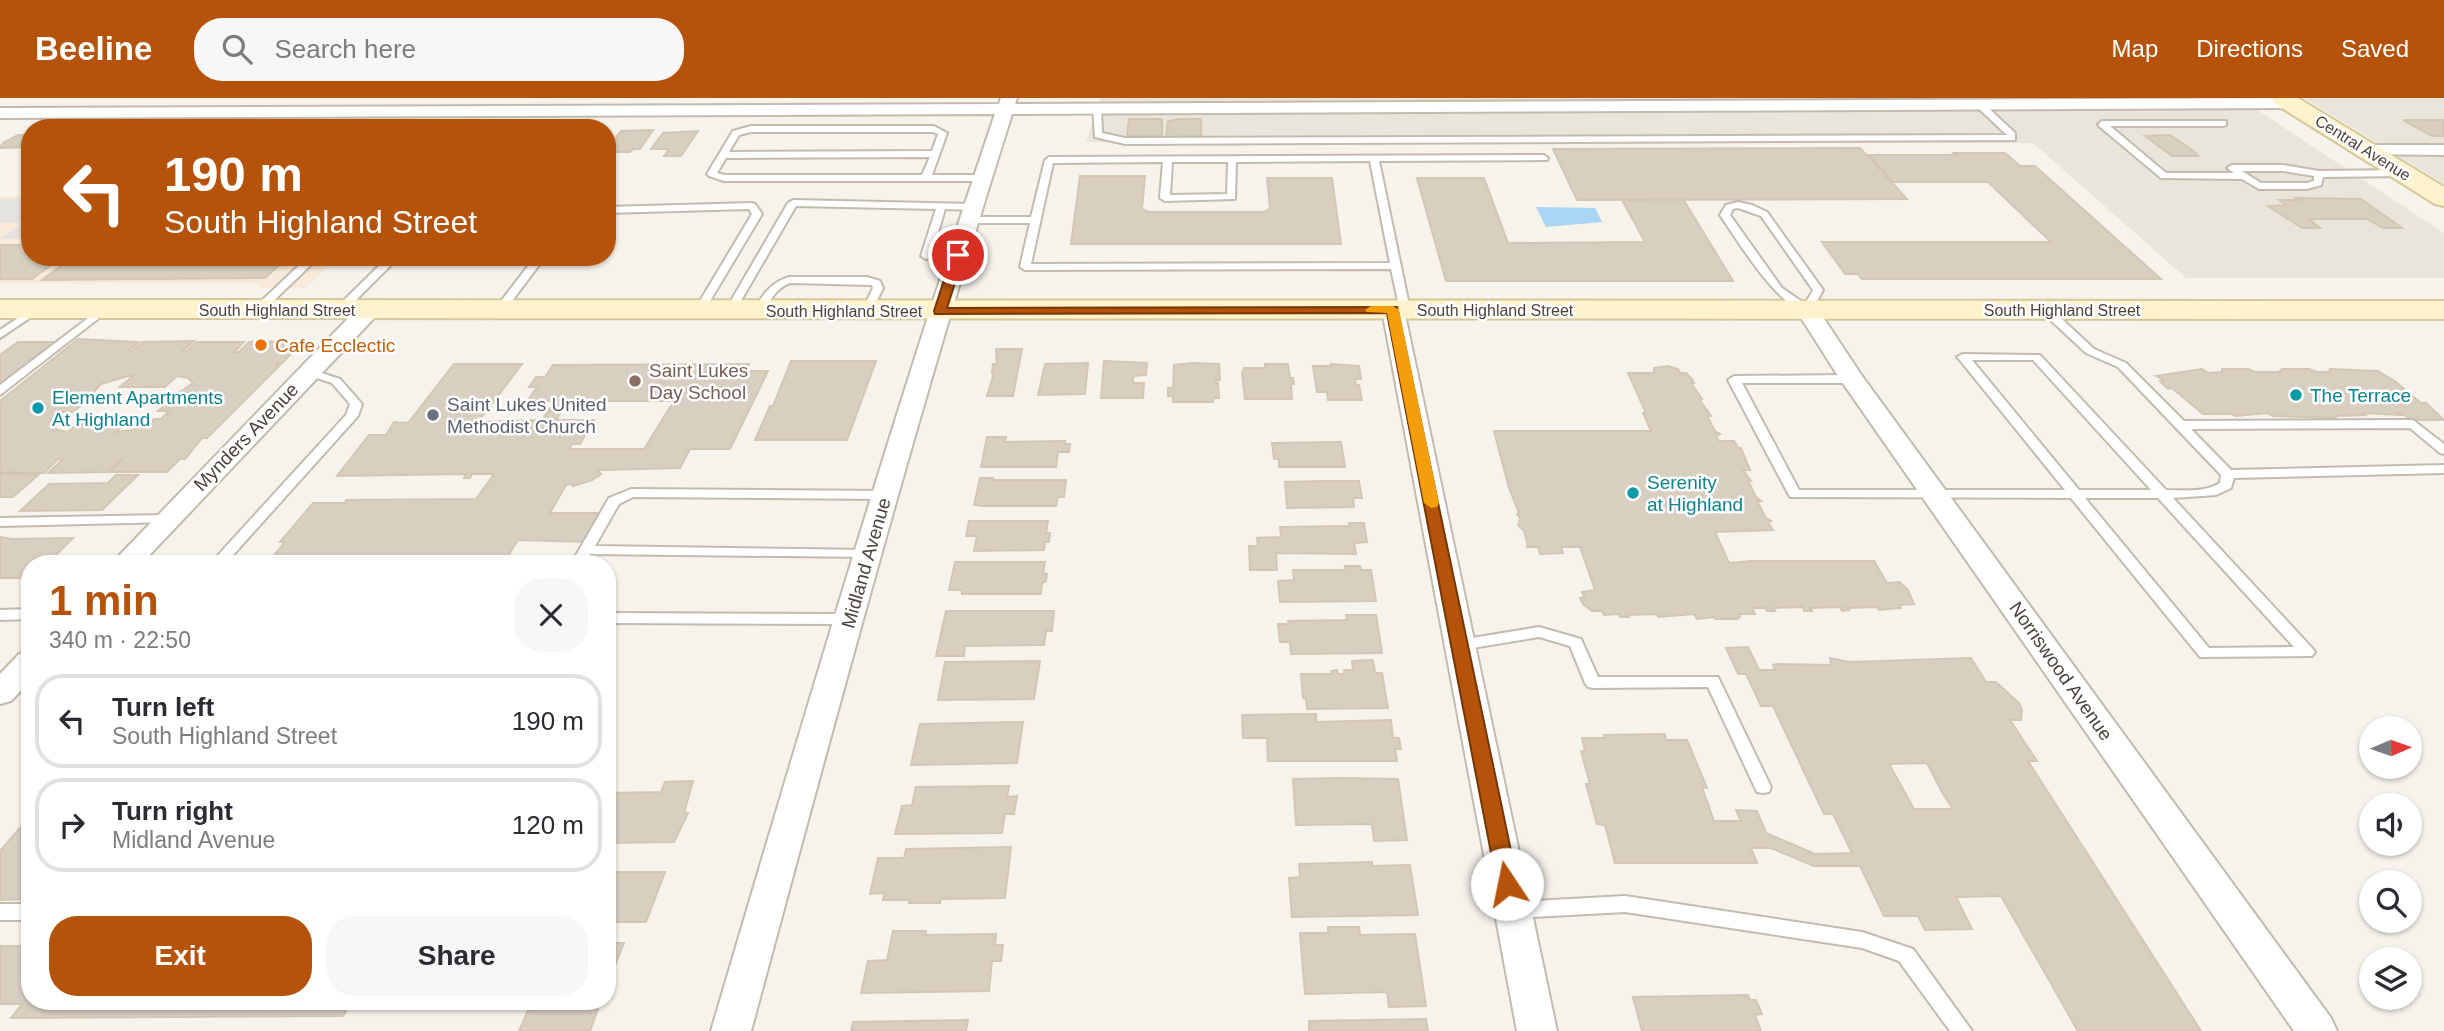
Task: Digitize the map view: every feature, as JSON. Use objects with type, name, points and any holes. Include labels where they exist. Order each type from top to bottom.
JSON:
[{"type":"main road","name":"Central Avenue","points":[[2286,100],[2444,198]]},
{"type":"main road","name":"South Highland Street","points":[[0,309],[2444,310]]},
{"type":"street","points":[[0,113],[1008,103],[1097,107],[1979,104],[2286,100]]},
{"type":"street","name":"Midland Avenue","points":[[731,1031],[867,553],[940,311],[1008,103]]},
{"type":"street","points":[[2368,150],[2444,150]]},
{"type":"street","points":[[1399,310],[1460,645],[1537,1031]]},
{"type":"street","name":"Norriswood Avenue","points":[[1807,310],[1852,379],[2317,1031]]},
{"type":"street","name":"Mynders Avenue","points":[[133,555],[309,372],[354,311]]},
{"type":"street","points":[[0,693],[21,671]]},
{"type":"lane","points":[[1097,107],[1098,135],[1125,141],[2012,138],[1979,104]]},
{"type":"lane","points":[[2223,123],[2102,124],[2164,176],[2243,176]]},
{"type":"lane","points":[[926,178],[943,133],[934,130],[751,129],[736,134],[712,174],[724,178],[926,178],[983,178]]},
{"type":"lane","points":[[723,155],[935,154]]},
{"type":"lane","points":[[1396,266],[1025,267],[1049,160],[1544,158]]},
{"type":"lane","points":[[1168,160],[1165,198],[1232,197],[1232,160]]},
{"type":"lane","points":[[1374,160],[1396,266],[1399,310]]},
{"type":"lane","points":[[2319,174],[2318,183],[2307,186],[2259,187],[2231,169],[2283,168],[2319,174],[2405,173]]},
{"type":"lane","points":[[744,311],[793,203],[941,207],[971,214],[1035,220]]},
{"type":"lane","points":[[616,210],[752,206],[757,214],[699,311]]},
{"type":"lane","points":[[941,207],[926,256],[958,255]]},
{"type":"lane","points":[[1729,207],[1749,207],[1764,214],[1818,290],[1807,310],[1778,290],[1725,215],[1729,207]]},
{"type":"lane","points":[[258,310],[304,266]]},
{"type":"lane","points":[[354,311],[387,266]]},
{"type":"lane","points":[[499,311],[533,266]]},
{"type":"lane","points":[[0,335],[36,309]]},
{"type":"lane","points":[[0,391],[104,309]]},
{"type":"lane","points":[[2046,310],[2090,351],[2122,365],[2228,474],[2444,469]]},
{"type":"lane","points":[[2036,357],[2307,652],[2205,653],[2075,494],[1963,358],[2036,357]]},
{"type":"lane","points":[[225,555],[352,416],[356,404],[336,382],[309,372]]},
{"type":"lane","points":[[1852,379],[1734,380],[1795,494],[2162,494],[2216,491],[2226,485],[2228,474]]},
{"type":"lane","points":[[2181,425],[2413,424],[2444,450]]},
{"type":"lane","points":[[582,555],[614,501],[631,493],[886,495]]},
{"type":"lane","points":[[0,522],[167,519]]},
{"type":"lane","points":[[616,557],[867,553]]},
{"type":"lane","points":[[0,615],[21,614]]},
{"type":"lane","points":[[616,618],[850,619]]},
{"type":"lane","points":[[1460,645],[1539,632],[1576,643],[1593,683],[1713,681],[1763,787]]},
{"type":"lane","points":[[1513,911],[1625,904],[1862,940],[1906,955],[1962,1031]]},
{"type":"lane","points":[[0,912],[21,912]]},
{"type":"shaded area","points":[[1101,98],[2239,98],[2444,233],[2444,278],[2186,278],[2033,143],[1086,142]]},
{"type":"shaded area","points":[[2304,98],[2444,98],[2444,184]]},
{"type":"shaded area","points":[[0,196],[21,196],[21,266],[328,266],[305,288],[260,288],[258,283],[0,283]]},
{"type":"shaded area","points":[[0,199],[21,199],[21,223],[0,223]]},
{"type":"shaded area","points":[[21,224],[21,239],[0,239]]},
{"type":"water","points":[[1536,207],[1595,208],[1602,222],[1546,227]]},
{"type":"building","points":[[1129,119],[1162,119],[1162,136],[1127,136]]},
{"type":"building","points":[[1201,119],[1201,136],[1166,137],[1168,121]]},
{"type":"building","points":[[2403,120],[2444,120],[2444,136],[2432,136]]},
{"type":"building","points":[[653,130],[640,149],[616,152],[616,137],[621,131]]},
{"type":"building","points":[[698,131],[681,156],[664,156],[669,149],[651,149],[663,133]]},
{"type":"building","points":[[21,135],[21,147],[0,148],[3,143]]},
{"type":"building","points":[[2170,135],[2198,156],[2172,156],[2145,136]]},
{"type":"building","points":[[1860,148],[1907,199],[1577,200],[1553,149]]},
{"type":"building","points":[[1954,153],[2005,153],[2020,166],[2035,166],[2161,279],[1862,279],[1858,274],[1845,274],[1822,242],[2051,242],[1988,182],[1893,182],[1869,155],[1957,155]]},
{"type":"building","points":[[1080,176],[1145,176],[1142,209],[1149,212],[1264,212],[1270,209],[1267,178],[1332,178],[1341,244],[1071,244]]},
{"type":"building","points":[[1417,178],[1484,178],[1508,243],[1645,242],[1622,200],[1683,199],[1733,281],[1446,281]]},
{"type":"building","points":[[2296,198],[2361,199],[2402,228],[2383,228],[2367,219],[2309,219],[2320,228],[2302,228],[2268,206],[2287,205],[2279,200],[2299,200]]},
{"type":"building","points":[[0,245],[21,245],[21,266],[50,266],[32,279],[0,279]]},
{"type":"building","points":[[61,266],[278,266],[265,278],[42,280]]},
{"type":"building","name":"Element Apartments At Highland","points":[[78,339],[139,342],[127,352],[131,352],[143,342],[194,341],[182,352],[186,352],[197,342],[244,342],[234,352],[239,352],[249,342],[300,341],[289,352],[293,352],[282,363],[277,363],[276,365],[280,365],[207,438],[202,438],[185,459],[180,459],[167,472],[109,472],[123,459],[106,472],[48,473],[63,459],[58,459],[44,473],[0,472],[0,401]],"holes":[[[133,376],[120,387],[165,387],[177,376],[188,378],[193,383],[163,404],[166,404],[158,411],[169,411],[161,419],[154,419],[149,424],[132,430],[116,432],[129,419],[82,420],[68,432],[57,430],[53,424],[59,419],[50,419],[59,412],[72,412],[84,404],[101,384]]]},
{"type":"building","points":[[18,342],[56,342],[0,384],[0,355]]},
{"type":"building","points":[[996,349],[1022,349],[1013,396],[987,396],[994,373],[993,364],[997,364]]},
{"type":"building","points":[[791,361],[876,361],[847,440],[755,440],[770,406],[773,406]]},
{"type":"building","points":[[1104,361],[1147,363],[1146,375],[1133,376],[1133,383],[1144,383],[1143,398],[1101,398]]},
{"type":"building","points":[[1088,363],[1085,394],[1038,395],[1045,364]]},
{"type":"building","points":[[454,364],[522,364],[478,422],[542,420],[555,401],[527,401],[537,387],[529,387],[536,377],[545,377],[553,365],[749,364],[746,371],[768,371],[730,449],[690,449],[680,468],[601,470],[598,471],[601,474],[592,480],[573,486],[566,485],[550,513],[602,513],[586,542],[518,540],[509,555],[274,555],[285,542],[280,542],[313,503],[345,503],[346,500],[476,499],[494,474],[472,474],[470,478],[464,478],[466,474],[337,476],[369,435],[386,435],[394,422],[408,423]],"holes":[[[568,401],[674,401],[644,449],[569,449],[572,444],[580,444],[594,420],[556,420]]]},
{"type":"building","points":[[1219,364],[1220,380],[1216,380],[1216,383],[1219,398],[1214,398],[1213,402],[1173,402],[1173,396],[1168,396],[1168,388],[1173,388],[1174,365]]},
{"type":"building","points":[[1265,364],[1288,364],[1290,378],[1293,378],[1294,384],[1291,384],[1292,399],[1245,399],[1242,373],[1244,368],[1265,368]]},
{"type":"building","points":[[1313,366],[1359,366],[1361,379],[1355,379],[1362,400],[1328,400],[1327,392],[1317,392]]},
{"type":"building","name":"Serenity at Highland","points":[[1668,366],[1678,369],[1680,373],[1686,373],[1692,379],[1694,383],[1691,383],[1702,399],[1699,399],[1711,416],[1707,416],[1715,431],[1720,434],[1716,436],[1719,441],[1734,441],[1739,449],[1741,448],[1750,470],[1743,470],[1751,481],[1748,481],[1756,497],[1761,501],[1757,501],[1766,518],[1771,521],[1768,522],[1773,530],[1715,532],[1729,563],[1874,561],[1887,583],[1900,582],[1908,590],[1914,604],[1899,605],[1901,608],[1847,608],[1849,610],[1842,611],[1840,607],[1810,608],[1812,611],[1804,611],[1803,607],[1773,608],[1775,611],[1752,608],[1755,614],[1739,614],[1737,619],[1697,619],[1694,614],[1658,617],[1657,614],[1628,615],[1629,617],[1620,617],[1619,614],[1604,615],[1602,611],[1592,611],[1583,604],[1580,598],[1585,597],[1582,592],[1595,590],[1580,547],[1561,547],[1563,553],[1540,554],[1538,547],[1526,547],[1528,546],[1524,531],[1518,525],[1519,513],[1509,488],[1494,431],[1651,431],[1628,373],[1654,373],[1654,368]]},
{"type":"building","name":"The Terrace","points":[[2202,369],[2208,373],[2222,372],[2222,369],[2248,369],[2255,372],[2279,372],[2282,369],[2309,369],[2317,372],[2329,372],[2330,369],[2378,371],[2421,403],[2426,403],[2444,420],[2410,420],[2401,412],[2398,412],[2402,415],[2362,413],[2365,415],[2336,418],[2273,416],[2267,413],[2236,416],[2203,414],[2172,388],[2168,389],[2160,381],[2164,380],[2156,376]]},
{"type":"building","points":[[987,437],[1006,437],[1005,442],[1065,441],[1065,444],[1070,444],[1069,452],[1058,452],[1056,467],[981,467]]},
{"type":"building","points":[[1341,442],[1345,467],[1279,467],[1279,459],[1274,459],[1272,443]]},
{"type":"building","points":[[0,474],[38,475],[13,497],[0,497]]},
{"type":"building","points":[[116,475],[138,475],[102,510],[20,511],[49,484],[108,483]]},
{"type":"building","points":[[980,478],[1066,480],[1064,497],[1058,497],[1056,506],[974,505]]},
{"type":"building","points":[[1359,481],[1362,498],[1353,498],[1354,507],[1287,508],[1285,482]]},
{"type":"building","points":[[969,521],[1048,521],[1046,533],[1050,533],[1049,542],[1045,542],[1044,550],[974,551],[977,536],[966,536]]},
{"type":"building","points":[[1349,523],[1364,523],[1367,542],[1354,543],[1356,554],[1276,553],[1277,570],[1250,570],[1249,546],[1258,546],[1257,538],[1281,537],[1280,527],[1350,526]]},
{"type":"building","points":[[0,537],[73,538],[56,555],[21,555],[21,578],[0,578]]},
{"type":"building","points":[[955,562],[1045,562],[1043,573],[1047,574],[1046,581],[1042,583],[1041,594],[962,594],[962,590],[949,590]]},
{"type":"building","points":[[1345,566],[1360,566],[1361,570],[1371,570],[1376,601],[1280,602],[1278,581],[1294,580],[1293,570],[1346,570]]},
{"type":"building","points":[[946,611],[1054,611],[1052,631],[1046,631],[1044,645],[965,646],[964,656],[936,656]]},
{"type":"building","points":[[1346,615],[1376,615],[1382,653],[1291,654],[1290,642],[1280,642],[1278,624],[1289,624],[1288,621],[1347,620]]},
{"type":"building","points":[[1748,647],[1759,670],[1775,670],[1773,665],[1777,664],[1831,665],[1830,658],[1849,662],[1971,658],[1986,682],[1996,682],[2019,703],[2022,710],[2021,720],[2010,720],[2037,761],[2028,761],[2201,1031],[2078,1031],[2001,896],[1956,897],[1972,929],[1925,930],[1918,916],[1884,916],[1860,866],[1814,866],[1771,848],[1751,848],[1757,863],[1615,863],[1605,825],[1597,824],[1586,784],[1590,784],[1581,751],[1585,751],[1582,738],[1665,734],[1666,740],[1687,740],[1707,788],[1702,787],[1714,821],[1741,821],[1736,810],[1757,811],[1766,833],[1815,854],[1852,853],[1833,814],[1824,814],[1773,706],[1761,706],[1746,674],[1738,674],[1726,648]],"holes":[[[1927,763],[1953,809],[1914,809],[1889,764]]]},
{"type":"building","points":[[1373,660],[1375,673],[1382,673],[1388,708],[1307,709],[1301,674],[1331,674],[1331,671],[1337,670],[1338,674],[1344,674],[1344,670],[1353,670],[1352,661]]},
{"type":"building","points":[[1040,661],[1034,699],[938,700],[945,662]]},
{"type":"building","points":[[1316,714],[1316,722],[1391,720],[1393,738],[1399,738],[1401,749],[1395,749],[1397,761],[1268,761],[1267,738],[1243,738],[1242,715]]},
{"type":"building","points":[[1023,722],[1017,763],[911,765],[920,724]]},
{"type":"building","points":[[1293,779],[1398,779],[1407,840],[1374,841],[1372,824],[1296,825]]},
{"type":"building","points":[[693,781],[684,813],[688,813],[674,842],[616,843],[616,793],[661,792],[665,782]]},
{"type":"building","points":[[1009,786],[1007,797],[1017,796],[1014,814],[1005,814],[1002,833],[895,834],[902,806],[912,805],[916,787]]},
{"type":"building","points":[[21,826],[21,899],[0,900],[0,851]]},
{"type":"building","points":[[1011,847],[1005,898],[941,899],[940,903],[909,903],[909,900],[883,900],[885,893],[870,894],[878,858],[904,858],[906,849]]},
{"type":"building","points":[[1372,862],[1372,866],[1410,865],[1418,915],[1292,917],[1289,878],[1300,877],[1299,864]]},
{"type":"building","points":[[616,872],[665,872],[646,922],[616,922]]},
{"type":"building","points":[[1328,927],[1359,927],[1360,935],[1415,934],[1426,1006],[1389,1007],[1387,992],[1305,994],[1300,933],[1328,933]]},
{"type":"building","points":[[893,931],[926,931],[925,935],[996,934],[995,945],[1003,945],[1001,961],[992,961],[989,991],[861,993],[868,961],[887,960]]},
{"type":"building","points":[[616,943],[624,943],[616,963]]},
{"type":"building","points":[[0,946],[21,946],[21,1004],[0,1004]]},
{"type":"building","points":[[1748,995],[1750,1000],[1756,1000],[1762,1014],[1755,1015],[1761,1031],[1642,1031],[1633,997]]},
{"type":"building","points":[[21,1005],[21,1010],[346,1010],[343,1016],[11,1018]]},
{"type":"building","points":[[528,1010],[598,1010],[590,1031],[519,1031]]},
{"type":"building","points":[[1426,1019],[1428,1031],[1309,1031],[1309,1021]]},
{"type":"building","points":[[968,1020],[966,1031],[851,1031],[853,1022]]},
{"type":"slow traffic","points":[[1371,310],[1393,310],[1431,503]]},
{"type":"place","name":"Cafe Ecclectic","points":[[261,345]]},
{"type":"place","name":"Saint Lukes Day School","points":[[635,381]]},
{"type":"place","name":"The Terrace","points":[[2296,395]]},
{"type":"place","name":"Element Apartments At Highland","points":[[38,408]]},
{"type":"place","name":"Saint Lukes United Methodist Church","points":[[433,415]]},
{"type":"place","name":"Serenity at Highland","points":[[1633,493]]},
{"type":"route","points":[[958,255],[940,311],[1393,310],[1507,884]]}]
